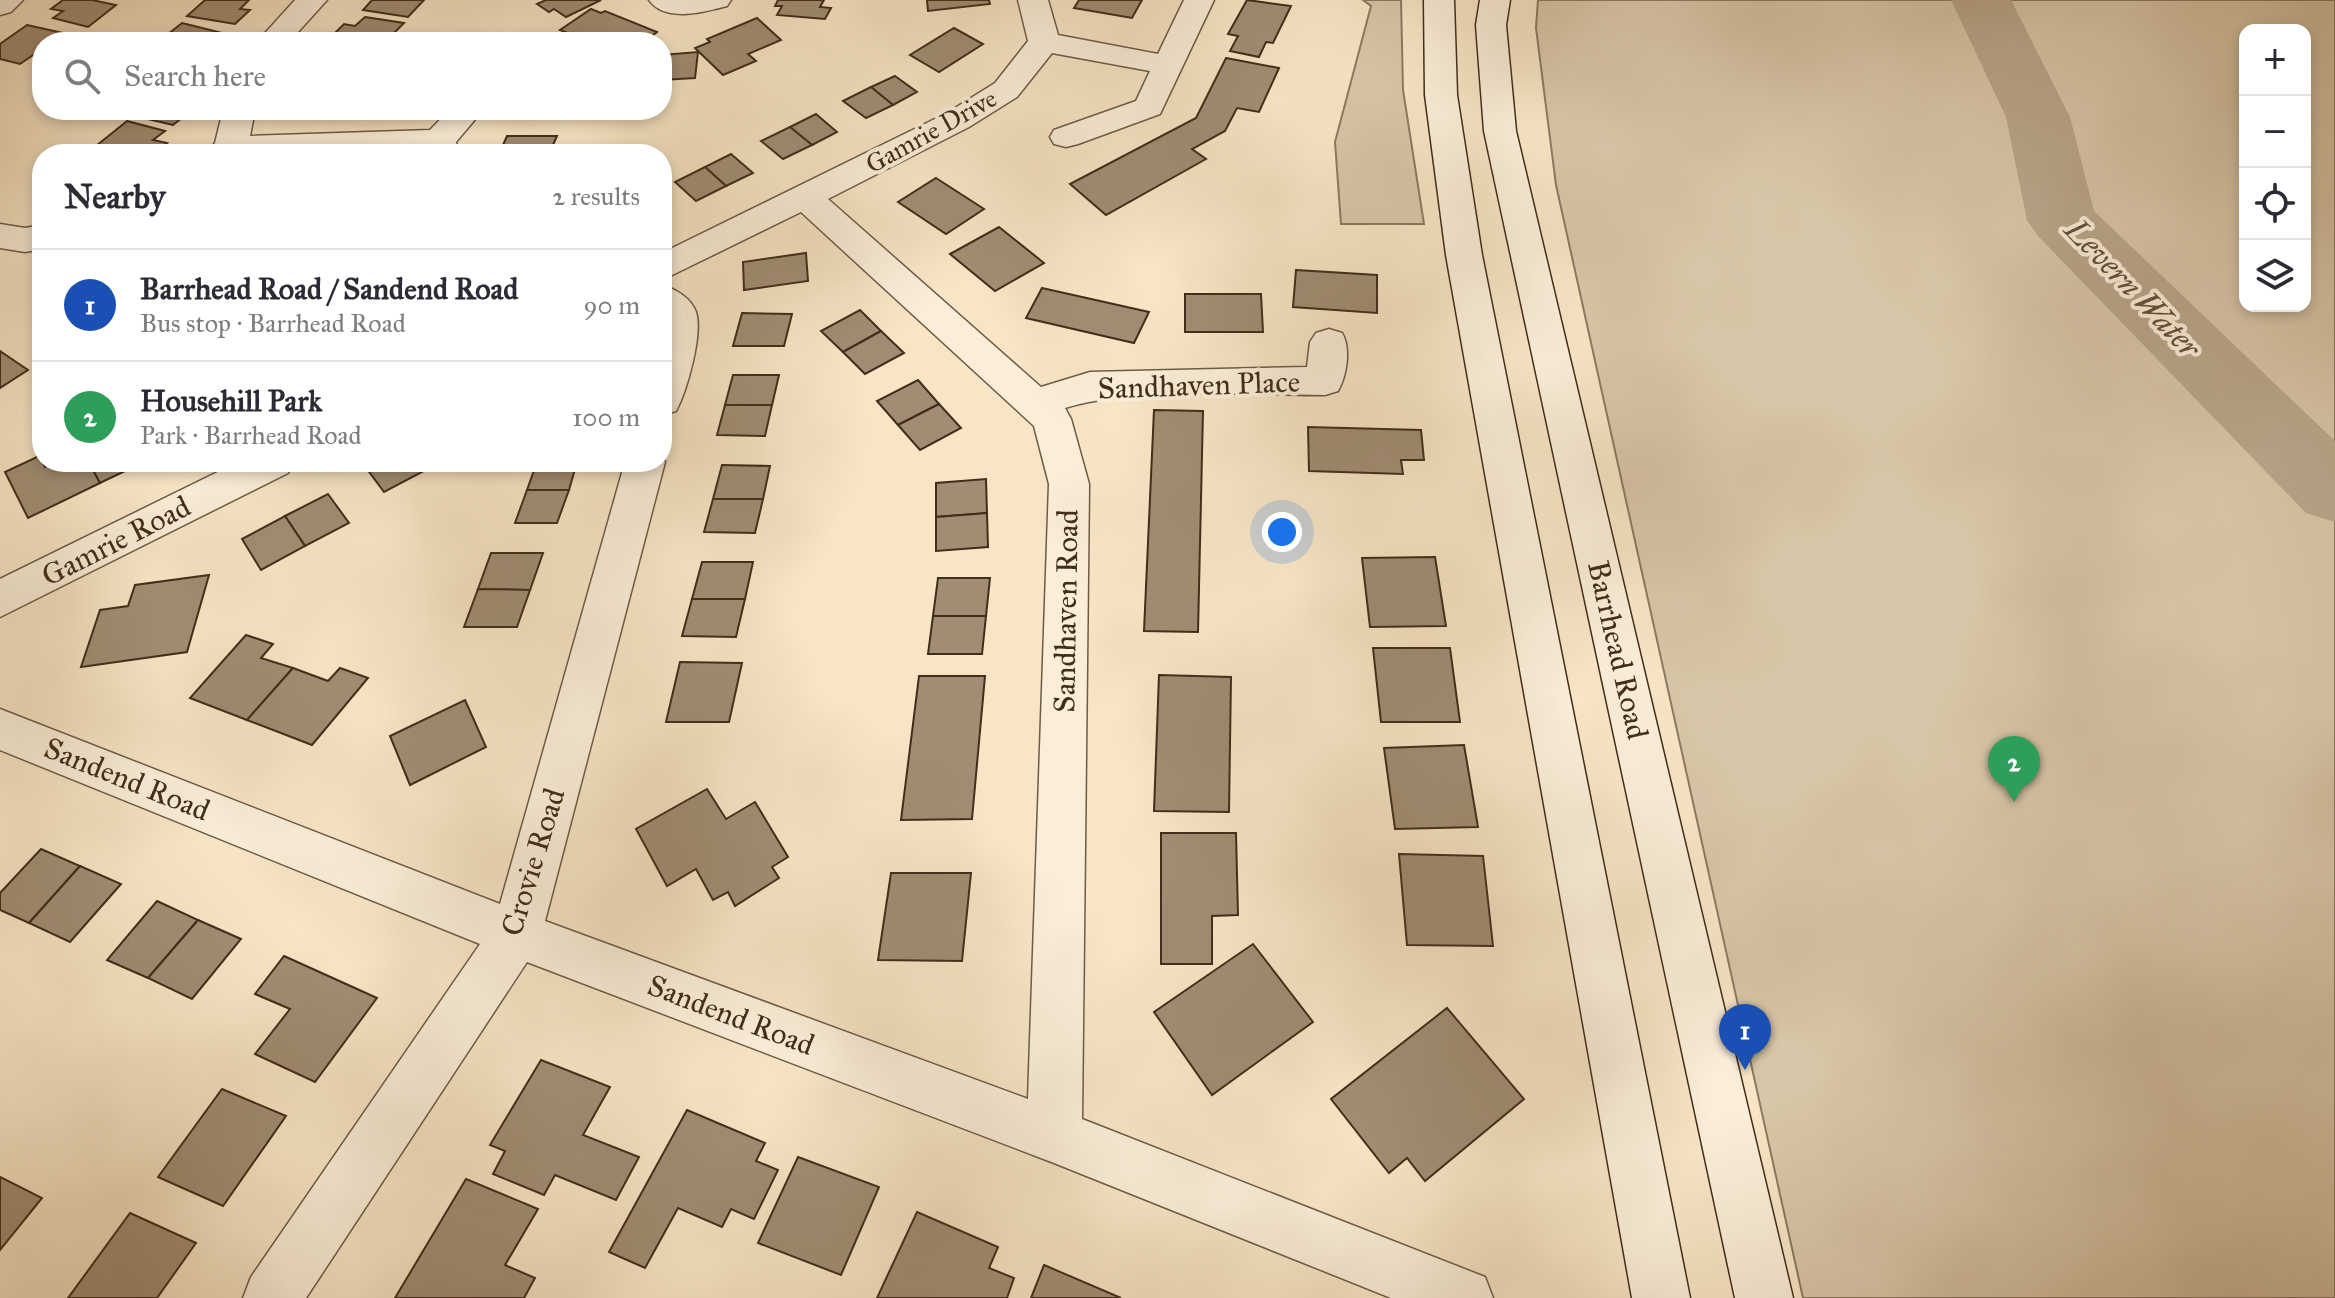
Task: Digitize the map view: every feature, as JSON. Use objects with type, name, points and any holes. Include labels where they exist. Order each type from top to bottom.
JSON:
[{"type":"street","points":[[0,6],[8,0]]},
{"type":"street","points":[[282,32],[312,0]]},
{"type":"street","points":[[664,0],[683,6],[716,0]]},
{"type":"street","points":[[1033,0],[1044,42],[1168,65]]},
{"type":"street","points":[[1066,137],[1149,107],[1199,0]]},
{"type":"street","points":[[1439,0],[1437,23],[1446,129],[1464,255],[1661,1298]]},
{"type":"street","name":"Barrhead Road","points":[[1495,0],[1491,25],[1500,131],[1764,1298]]},
{"type":"street","name":"Gamrie Drive","points":[[806,198],[958,120],[1006,90],[1044,42]]},
{"type":"street","points":[[229,144],[236,120]]},
{"type":"street","points":[[442,144],[460,120]]},
{"type":"street","points":[[672,263],[806,198]]},
{"type":"street","name":"Sandhaven Road","points":[[806,198],[1052,419],[1069,484],[1054,1136]]},
{"type":"street","points":[[0,268],[22,238]]},
{"type":"street","points":[[672,307],[678,313],[678,340],[672,363]]},
{"type":"street","name":"Sandhaven Place","points":[[1037,403],[1090,386],[1164,382],[1325,381],[1329,342]]},
{"type":"street","name":"Gamrie Road","points":[[0,599],[254,472]]},
{"type":"street","name":"Crovie Road","points":[[272,1298],[516,934],[642,472]]},
{"type":"street","name":"Sandend Road","points":[[0,729],[516,934],[1054,1136],[1464,1298]]},
{"type":"shaded area","points":[[1363,0],[1401,0],[1403,90],[1424,224],[1341,224],[1335,142],[1371,6]]},
{"type":"shaded area","points":[[1538,0],[2335,0],[2335,1298],[1803,1298],[1556,185],[1536,28]]},
{"type":"building","points":[[63,0],[92,0],[116,5],[88,27],[53,18],[63,11],[51,9]]},
{"type":"building","points":[[205,0],[249,0],[240,9],[250,10],[235,24],[187,16]]},
{"type":"building","points":[[372,0],[424,0],[408,17],[363,10]]},
{"type":"building","points":[[546,0],[601,0],[566,17],[537,4]]},
{"type":"building","points":[[778,0],[824,0],[820,7],[831,8],[825,19],[777,15],[782,6],[775,6]]},
{"type":"building","points":[[927,0],[989,0],[990,4],[928,11]]},
{"type":"building","points":[[1079,0],[1142,0],[1132,18],[1074,8]]},
{"type":"building","points":[[1247,0],[1291,6],[1273,43],[1266,42],[1259,57],[1230,51],[1238,36],[1228,34]]},
{"type":"building","points":[[591,9],[601,13],[605,11],[657,32],[565,32],[560,30]]},
{"type":"building","points":[[365,17],[404,23],[395,32],[336,32],[344,24],[355,26]]},
{"type":"building","points":[[757,18],[781,40],[748,54],[756,61],[723,75],[695,48],[710,42],[707,39]]},
{"type":"building","points":[[182,23],[218,32],[171,32]]},
{"type":"building","points":[[27,25],[58,32],[32,32],[32,56],[20,64],[0,59],[0,44]]},
{"type":"building","points":[[954,28],[983,44],[939,72],[910,55]]},
{"type":"building","points":[[698,52],[695,78],[672,79],[672,54]]},
{"type":"building","points":[[1226,58],[1279,68],[1259,112],[1237,108],[1225,131],[1192,149],[1206,159],[1106,215],[1070,184],[1196,118]]},
{"type":"building","points":[[895,76],[917,92],[893,105],[871,87]]},
{"type":"building","points":[[871,87],[893,105],[866,118],[843,101]]},
{"type":"building","points":[[816,114],[837,132],[812,145],[790,127]]},
{"type":"building","points":[[152,120],[179,120],[173,125]]},
{"type":"building","points":[[127,121],[165,131],[153,140],[167,143],[166,144],[98,144]]},
{"type":"building","points":[[790,127],[812,145],[783,159],[761,141]]},
{"type":"building","points":[[507,136],[557,136],[553,144],[503,144]]},
{"type":"building","points":[[731,154],[753,173],[726,186],[705,167]]},
{"type":"building","points":[[705,167],[726,186],[696,201],[675,182]]},
{"type":"building","points":[[936,178],[984,209],[946,234],[898,202]]},
{"type":"building","points":[[999,227],[1044,263],[995,291],[950,254]]},
{"type":"building","points":[[806,253],[808,281],[744,290],[743,262]]},
{"type":"building","points":[[1296,270],[1377,275],[1377,313],[1293,307]]},
{"type":"building","points":[[1042,288],[1149,312],[1134,343],[1026,318]]},
{"type":"building","points":[[1185,294],[1261,294],[1263,332],[1185,332]]},
{"type":"building","points":[[860,310],[881,331],[843,352],[821,331]]},
{"type":"building","points":[[742,313],[792,314],[784,346],[733,346]]},
{"type":"building","points":[[881,331],[904,353],[865,374],[843,352]]},
{"type":"building","points":[[0,351],[28,370],[0,388]]},
{"type":"building","points":[[733,375],[779,375],[772,405],[725,405]]},
{"type":"building","points":[[918,380],[939,404],[898,425],[877,401]]},
{"type":"building","points":[[939,404],[961,428],[920,450],[898,425]]},
{"type":"building","points":[[725,405],[772,405],[765,436],[717,435]]},
{"type":"building","points":[[1154,410],[1203,411],[1198,632],[1144,631]]},
{"type":"building","points":[[1308,427],[1421,430],[1424,460],[1401,460],[1403,474],[1309,471]]},
{"type":"building","points":[[32,459],[32,472],[94,472],[100,483],[28,518],[5,472]]},
{"type":"building","points":[[722,465],[770,466],[763,499],[713,499]]},
{"type":"building","points":[[94,472],[123,472],[100,483]]},
{"type":"building","points":[[369,472],[422,472],[384,492]]},
{"type":"building","points":[[533,472],[574,472],[569,490],[527,490]]},
{"type":"building","points":[[986,479],[987,513],[936,517],[936,483]]},
{"type":"building","points":[[527,490],[569,490],[557,523],[515,523]]},
{"type":"building","points":[[328,494],[349,523],[305,546],[285,516]]},
{"type":"building","points":[[713,499],[763,499],[755,533],[704,532]]},
{"type":"building","points":[[987,513],[988,547],[936,551],[936,517]]},
{"type":"building","points":[[285,516],[305,546],[261,570],[242,539]]},
{"type":"building","points":[[491,553],[543,553],[530,590],[478,589]]},
{"type":"building","points":[[1435,557],[1446,626],[1370,627],[1362,558]]},
{"type":"building","points":[[702,562],[753,562],[745,599],[692,599]]},
{"type":"building","points":[[209,575],[187,652],[81,667],[100,610],[128,606],[135,585]]},
{"type":"building","points":[[938,578],[990,578],[986,616],[933,616]]},
{"type":"building","points":[[478,589],[530,590],[517,627],[464,627]]},
{"type":"building","points":[[692,599],[745,599],[736,637],[682,636]]},
{"type":"building","points":[[933,616],[986,616],[982,654],[928,654]]},
{"type":"building","points":[[246,635],[273,644],[261,658],[293,668],[247,720],[190,698]]},
{"type":"building","points":[[1373,648],[1450,648],[1460,722],[1381,722]]},
{"type":"building","points":[[680,662],[742,663],[729,722],[666,722]]},
{"type":"building","points":[[293,668],[328,681],[340,668],[368,678],[312,745],[247,720]]},
{"type":"building","points":[[1159,675],[1231,677],[1229,812],[1154,811]]},
{"type":"building","points":[[919,676],[985,676],[972,819],[901,820]]},
{"type":"building","points":[[465,700],[486,747],[410,785],[390,736]]},
{"type":"building","points":[[1464,745],[1478,827],[1395,829],[1384,748]]},
{"type":"building","points":[[707,789],[726,819],[755,802],[788,857],[772,867],[779,878],[735,906],[728,892],[713,900],[696,869],[667,886],[636,829]]},
{"type":"building","points":[[1161,833],[1236,833],[1238,915],[1212,916],[1212,964],[1161,964]]},
{"type":"building","points":[[41,849],[80,866],[29,923],[0,910],[0,893]]},
{"type":"building","points":[[1399,854],[1483,856],[1493,946],[1407,945]]},
{"type":"building","points":[[80,866],[121,884],[70,942],[29,923]]},
{"type":"building","points":[[891,873],[971,873],[962,961],[878,960]]},
{"type":"building","points":[[157,901],[198,920],[148,978],[107,960]]},
{"type":"building","points":[[198,920],[241,939],[192,999],[148,978]]},
{"type":"building","points":[[1253,944],[1313,1022],[1212,1095],[1154,1012]]},
{"type":"building","points":[[284,956],[377,998],[315,1082],[255,1054],[290,1009],[255,994]]},
{"type":"building","points":[[1447,1008],[1524,1099],[1425,1181],[1407,1158],[1389,1173],[1331,1099]]},
{"type":"building","points":[[541,1060],[610,1087],[583,1135],[639,1157],[616,1200],[555,1175],[544,1195],[493,1174],[505,1151],[490,1145]]},
{"type":"building","points":[[222,1089],[286,1116],[223,1206],[158,1177]]},
{"type":"building","points":[[687,1110],[765,1143],[756,1161],[778,1170],[754,1219],[731,1209],[722,1227],[678,1208],[645,1268],[609,1252]]},
{"type":"building","points":[[798,1157],[879,1187],[841,1275],[758,1243]]},
{"type":"building","points":[[0,1177],[42,1198],[0,1250]]},
{"type":"building","points":[[466,1179],[538,1209],[505,1265],[535,1278],[524,1298],[395,1298]]},
{"type":"building","points":[[917,1212],[998,1247],[989,1268],[1014,1278],[1007,1298],[877,1298]]},
{"type":"building","points":[[130,1213],[196,1243],[157,1298],[68,1298]]},
{"type":"building","points":[[1044,1265],[1121,1298],[1031,1298]]},
{"type":"waterway","name":"Levern Water","points":[[1981,0],[2038,117],[2062,220],[2335,491]]},
{"type":"place","name":"Househill Park","points":[[2014,802]]},
{"type":"place","name":"Barrhead Road / Sandend Road","points":[[1745,1070]]}]
